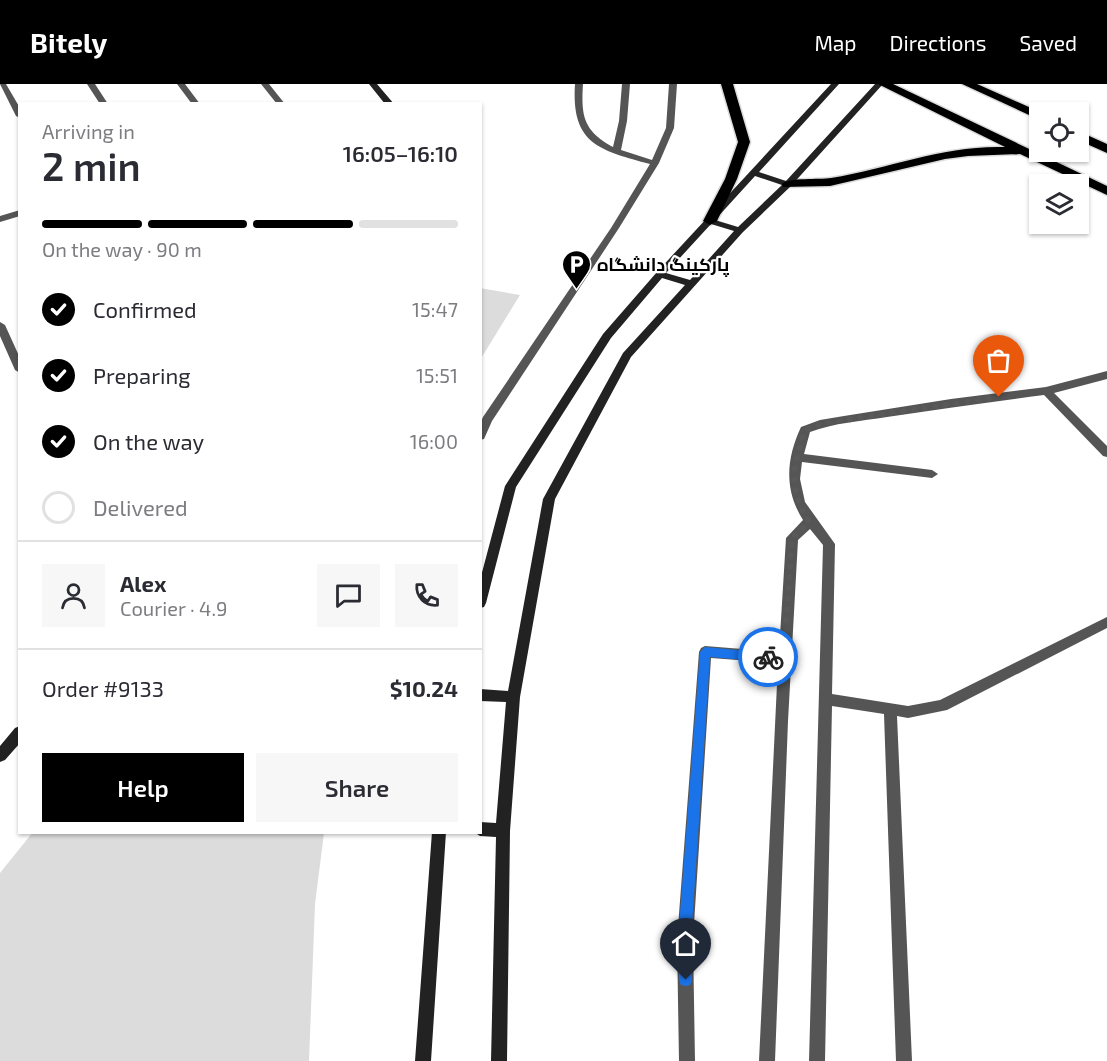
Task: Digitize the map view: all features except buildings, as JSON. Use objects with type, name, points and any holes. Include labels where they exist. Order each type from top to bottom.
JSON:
[{"type":"highway","points":[[710,221],[731,179],[744,142],[727,84]]},
{"type":"highway","points":[[968,84],[1029,112]]},
{"type":"highway","points":[[889,86],[1107,191]]},
{"type":"highway","points":[[1089,140],[1107,149]]},
{"type":"highway","points":[[788,184],[829,182],[951,153],[991,149],[1028,152]]},
{"type":"street","points":[[2,84],[18,112]]},
{"type":"street","points":[[91,84],[103,102]]},
{"type":"street","points":[[181,84],[194,102]]},
{"type":"street","points":[[265,84],[279,102]]},
{"type":"street","points":[[373,84],[389,102]]},
{"type":"street","points":[[579,84],[578,113],[583,128],[592,140],[616,152],[655,163]]},
{"type":"street","points":[[616,152],[623,121],[626,84]]},
{"type":"street","points":[[482,431],[487,420],[615,228],[655,163],[670,128],[673,84]]},
{"type":"street","points":[[482,595],[511,486],[607,336],[660,274],[755,173],[834,84]]},
{"type":"street","points":[[499,1061],[503,831],[513,698],[549,499],[627,355],[693,285],[740,230],[788,184],[879,84]]},
{"type":"street","points":[[755,173],[788,184]]},
{"type":"street","points":[[0,219],[18,214]]},
{"type":"street","points":[[710,221],[740,230]]},
{"type":"street","points":[[660,274],[693,285]]},
{"type":"street","points":[[0,325],[18,366]]},
{"type":"street","points":[[817,1061],[829,544],[809,522],[798,503],[793,485],[797,457],[805,430],[820,424],[951,402],[1046,392],[1107,375]]},
{"type":"street","points":[[1046,392],[1107,453]]},
{"type":"street","points":[[1095,441],[1107,436]]},
{"type":"street","points":[[797,457],[932,474]]},
{"type":"street","points":[[767,1061],[784,658],[792,538],[809,522]]},
{"type":"street","points":[[825,699],[908,712],[942,706],[1107,622]]},
{"type":"street","points":[[687,1061],[684,940],[705,652],[784,658]]},
{"type":"street","points":[[482,695],[513,698]]},
{"type":"street","points":[[890,709],[903,1061]]},
{"type":"street","points":[[0,756],[18,734]]},
{"type":"street","points":[[482,829],[503,831]]},
{"type":"street","points":[[423,1061],[439,834]]},
{"type":"shaded area","points":[[482,288],[520,295],[482,357]]},
{"type":"shaded area","points":[[31,834],[324,834],[315,904],[309,1061],[0,1061],[0,873]]},
{"type":"way so far","points":[[768,657],[784,658],[792,538],[809,522],[798,503],[793,485],[797,457],[805,430],[820,424],[951,402],[999,397]]},
{"type":"place","name":"پارکینگ دانشگاه","points":[[576,290]]},
{"type":"route","points":[[686,980],[684,940],[705,652],[768,657]]}]
